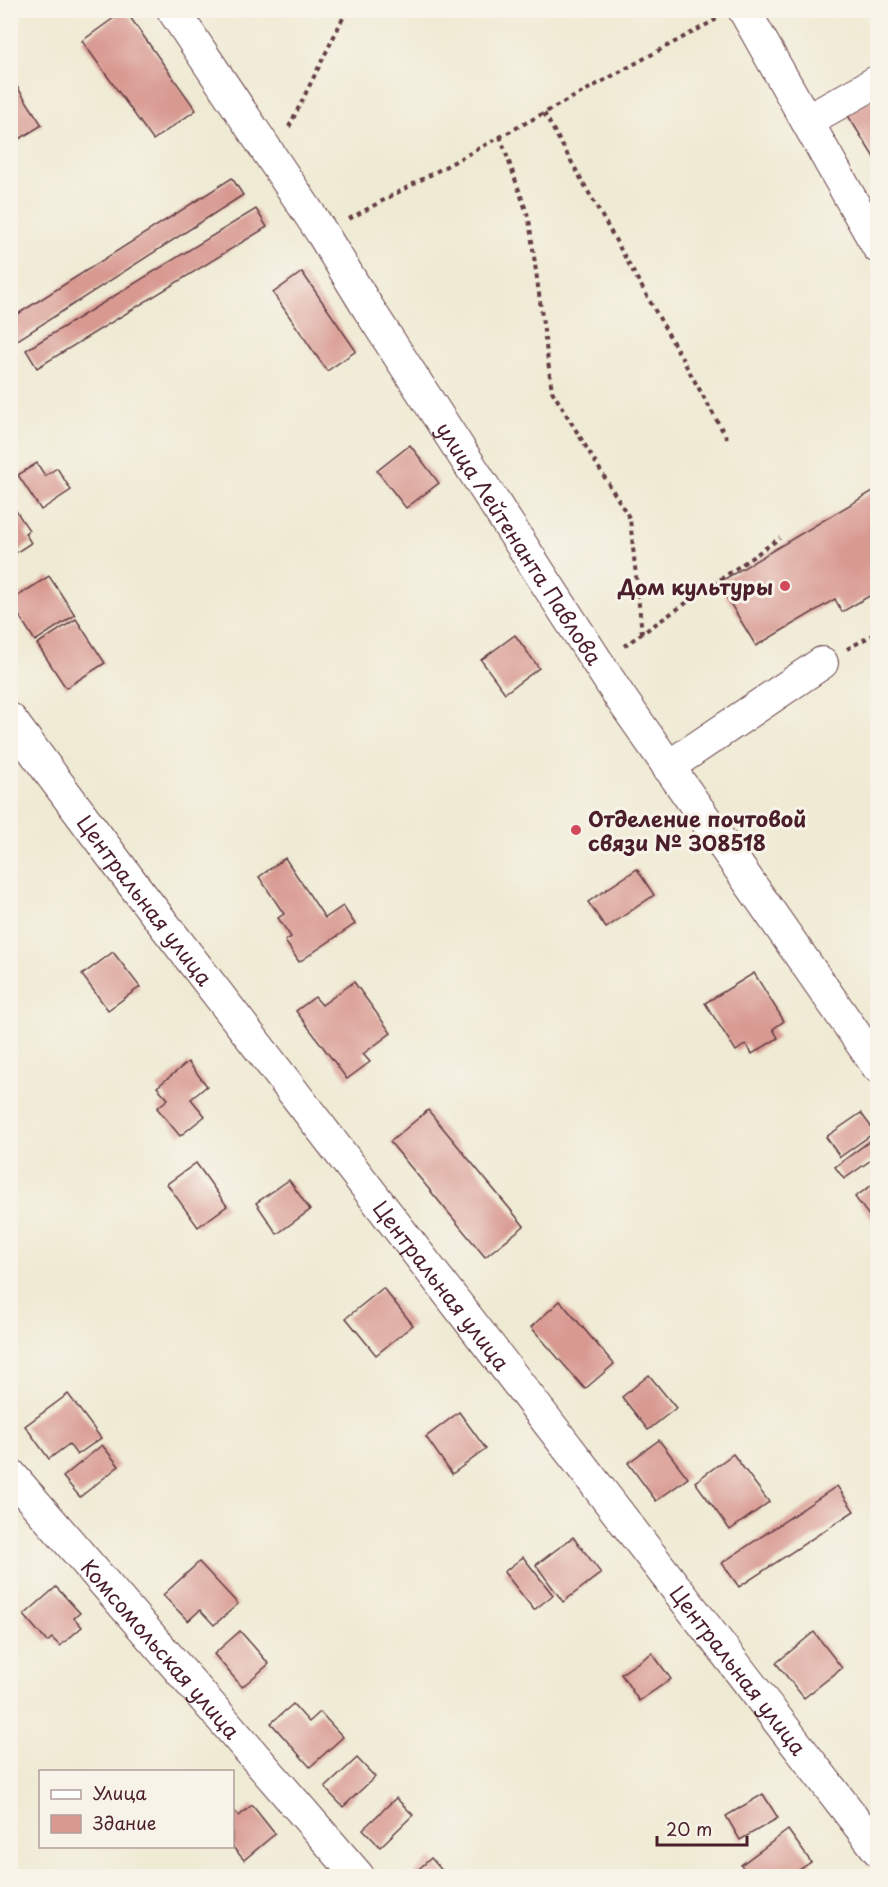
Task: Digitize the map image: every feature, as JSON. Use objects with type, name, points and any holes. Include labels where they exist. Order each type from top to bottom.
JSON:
[{"type":"street","name":"улица Лейтенанта Павлова","points":[[173,10],[322,233],[368,308],[598,663],[878,1067]]},
{"type":"street","points":[[733,13],[807,121],[878,247]]},
{"type":"street","points":[[807,121],[878,81]]},
{"type":"street","points":[[668,767],[822,663]]},
{"type":"street","name":"Центральная улица","points":[[10,719],[132,883],[878,1850]]},
{"type":"street","name":"Комсомольская улица","points":[[10,1474],[358,1876]]},
{"type":"path","points":[[273,160],[347,10]]},
{"type":"path","points":[[322,233],[733,13]]},
{"type":"path","points":[[544,113],[729,442]]},
{"type":"path","points":[[500,136],[529,219],[552,391],[630,519],[642,633]]},
{"type":"path","points":[[598,663],[780,538]]},
{"type":"building","points":[[125,10],[196,110],[153,140],[82,41]]},
{"type":"building","points":[[10,76],[42,125],[10,145]]},
{"type":"building","points":[[878,95],[878,164],[847,114]]},
{"type":"building","points":[[232,178],[243,195],[10,345],[10,319]]},
{"type":"building","points":[[256,209],[267,227],[37,368],[26,350]]},
{"type":"building","points":[[302,272],[356,351],[327,371],[273,293]]},
{"type":"building","points":[[410,445],[439,483],[406,508],[377,471]]},
{"type":"building","points":[[37,463],[45,476],[57,468],[71,490],[41,510],[18,475]]},
{"type":"building","name":"Дом культуры","points":[[878,488],[878,591],[842,612],[835,599],[756,646],[718,583]]},
{"type":"building","points":[[10,502],[29,530],[25,533],[31,543],[14,554],[10,548]]},
{"type":"building","points":[[49,576],[75,615],[35,641],[10,601]]},
{"type":"building","points":[[76,619],[105,663],[66,688],[37,644]]},
{"type":"building","points":[[515,635],[539,668],[505,693],[481,660]]},
{"type":"building","points":[[285,858],[325,918],[343,906],[355,924],[299,962],[285,941],[291,937],[278,918],[284,914],[259,877]]},
{"type":"building","points":[[637,869],[654,895],[606,928],[588,902]]},
{"type":"building","points":[[113,952],[140,987],[108,1010],[82,975]]},
{"type":"building","points":[[754,973],[784,1021],[773,1029],[778,1038],[752,1054],[746,1044],[736,1051],[705,1003]]},
{"type":"building","points":[[354,982],[391,1033],[363,1054],[370,1062],[347,1079],[296,1011],[315,997],[322,1005]]},
{"type":"building","points":[[188,1062],[207,1086],[191,1099],[205,1116],[180,1136],[157,1108],[168,1099],[157,1087]]},
{"type":"building","points":[[428,1110],[524,1226],[485,1257],[390,1142]]},
{"type":"building","points":[[861,1113],[875,1132],[840,1157],[826,1137]]},
{"type":"building","points":[[878,1135],[878,1155],[844,1179],[835,1167]]},
{"type":"building","points":[[196,1163],[227,1206],[198,1227],[167,1184]]},
{"type":"building","points":[[289,1180],[310,1210],[277,1234],[256,1203]]},
{"type":"building","points":[[878,1181],[878,1228],[855,1197]]},
{"type":"building","points":[[383,1288],[413,1325],[376,1355],[346,1318]]},
{"type":"building","points":[[560,1301],[614,1364],[585,1389],[531,1327]]},
{"type":"building","points":[[649,1375],[676,1408],[648,1430],[622,1397]]},
{"type":"building","points":[[68,1394],[101,1438],[77,1455],[69,1444],[49,1459],[25,1426]]},
{"type":"building","points":[[459,1412],[486,1449],[452,1474],[426,1437]]},
{"type":"building","points":[[659,1440],[688,1478],[656,1501],[628,1463]]},
{"type":"building","points":[[102,1445],[119,1466],[80,1497],[63,1477]]},
{"type":"building","points":[[733,1454],[769,1502],[730,1530],[695,1482]]},
{"type":"building","points":[[837,1486],[854,1511],[739,1587],[722,1563]]},
{"type":"building","points":[[573,1537],[601,1573],[563,1602],[536,1565]]},
{"type":"building","points":[[523,1557],[553,1595],[534,1610],[504,1572]]},
{"type":"building","points":[[199,1562],[238,1604],[214,1625],[200,1610],[188,1621],[163,1595]]},
{"type":"building","points":[[56,1587],[80,1613],[74,1618],[82,1627],[60,1646],[52,1638],[47,1642],[24,1615]]},
{"type":"building","points":[[240,1631],[269,1664],[242,1687],[214,1654]]},
{"type":"building","points":[[814,1632],[842,1668],[804,1698],[776,1663]]},
{"type":"building","points":[[652,1653],[671,1679],[639,1701],[621,1674]]},
{"type":"building","points":[[293,1704],[309,1722],[320,1712],[343,1737],[310,1767],[271,1723]]},
{"type":"building","points":[[357,1758],[375,1777],[343,1807],[325,1788]]},
{"type":"building","points":[[763,1794],[778,1818],[740,1840],[726,1816]]},
{"type":"building","points":[[396,1798],[413,1815],[380,1847],[363,1829]]},
{"type":"building","points":[[252,1805],[275,1834],[244,1860],[234,1848],[234,1811],[239,1816]]},
{"type":"building","points":[[788,1830],[811,1862],[790,1876],[749,1876],[741,1865]]},
{"type":"building","points":[[431,1858],[447,1876],[411,1876]]},
{"type":"place","name":"Дом культуры","points":[[785,586]]},
{"type":"place","name":"Отделение почтовой связи № 308518","points":[[576,830]]}]
